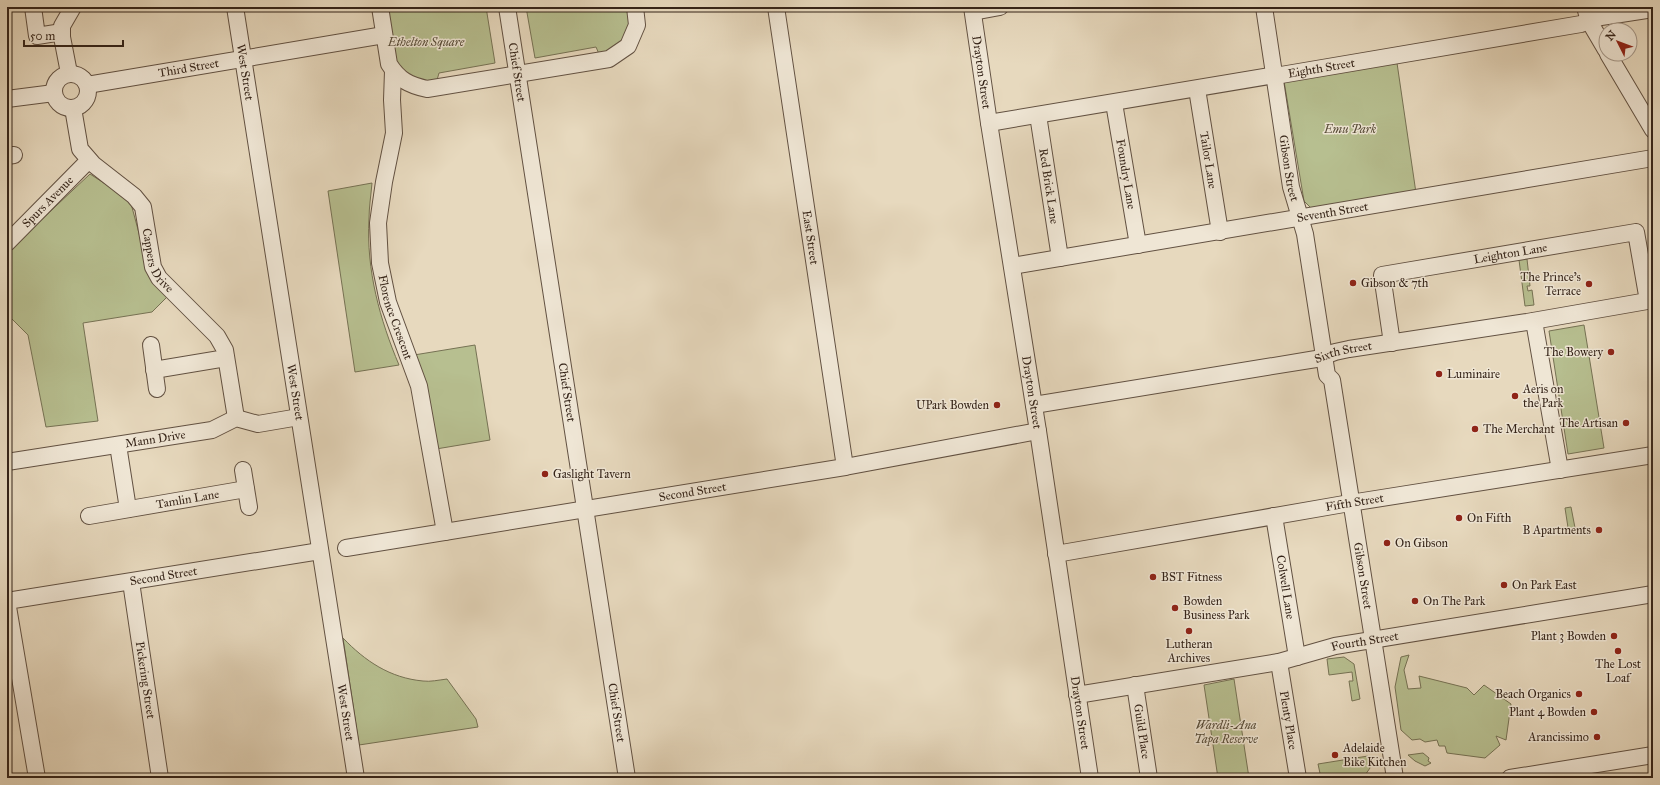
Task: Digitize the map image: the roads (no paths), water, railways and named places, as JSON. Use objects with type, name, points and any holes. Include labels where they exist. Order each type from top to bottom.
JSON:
[{"type":"street","points":[[32,7],[37,36],[62,32]]},
{"type":"street","points":[[69,74],[62,26],[73,7]]},
{"type":"street","name":"West Street","points":[[235,7],[356,778]]},
{"type":"street","points":[[380,7],[389,64],[393,71],[410,84],[427,89],[609,59],[628,46],[637,25],[635,7]]},
{"type":"street","name":"Chief Street","points":[[507,7],[584,510],[627,778]]},
{"type":"street","name":"East Street","points":[[776,7],[845,467]]},
{"type":"street","points":[[972,9],[1000,7]]},
{"type":"street","name":"Gibson Street","points":[[1264,7],[1291,187],[1301,217],[1324,356],[1327,375],[1324,383],[1348,504],[1369,641],[1395,778]]},
{"type":"street","name":"Drayton Street","points":[[972,9],[1038,431],[1090,778]]},
{"type":"street","name":"Eighth Street","points":[[989,123],[1581,24],[1587,14],[1601,17],[1653,9]]},
{"type":"street","points":[[1587,14],[1598,35]]},
{"type":"street","name":"Third Street","points":[[87,85],[243,60],[384,35]]},
{"type":"street","points":[[1613,62],[1653,130]]},
{"type":"street","name":"Florence Crescent","points":[[393,71],[392,100],[394,133],[384,182],[378,223],[380,263],[388,302],[419,386],[445,532]]},
{"type":"street","points":[[69,74],[80,76],[87,85],[87,95],[85,101],[73,108],[61,104],[56,100],[54,93],[54,87],[58,79],[69,74]]},
{"type":"street","points":[[392,100],[415,86]]},
{"type":"street","name":"Tailor Lane","points":[[1197,89],[1220,232]]},
{"type":"street","points":[[7,99],[54,93]]},
{"type":"street","name":"Foundry Lane","points":[[1114,102],[1138,245]]},
{"type":"street","name":"Cappers Drive","points":[[73,108],[80,149],[89,160],[134,196],[143,207],[153,266],[159,278],[217,336],[225,350],[236,418]]},
{"type":"street","name":"Red Brick Lane","points":[[1038,115],[1060,258]]},
{"type":"street","name":"Seventh Street","points":[[1012,266],[1653,158]]},
{"type":"street","name":"Spurs Avenue","points":[[7,244],[89,160]]},
{"type":"street","name":"Leighton Lane","points":[[1392,343],[1382,275],[1636,232],[1650,301]]},
{"type":"street","name":"Sixth Street","points":[[1034,405],[1316,359],[1349,349],[1534,321],[1650,301]]},
{"type":"street","points":[[1534,321],[1560,470]]},
{"type":"street","points":[[150,345],[157,389]]},
{"type":"street","points":[[154,370],[226,358]]},
{"type":"street","points":[[236,418],[258,424],[299,417]]},
{"type":"street","name":"Mann Drive","points":[[7,462],[212,430],[236,418]]},
{"type":"street","name":"Second Street","points":[[346,548],[845,467],[1038,431]]},
{"type":"street","points":[[118,445],[128,509]]},
{"type":"street","name":"Fifth Street","points":[[1056,554],[1274,516],[1653,455]]},
{"type":"street","points":[[243,470],[249,507]]},
{"type":"street","name":"Tamlin Lane","points":[[89,516],[246,489]]},
{"type":"street","name":"Colwell Lane","points":[[1274,516],[1297,657]]},
{"type":"street","name":"Second Street","points":[[7,601],[320,551]]},
{"type":"street","name":"Pickering Street","points":[[131,582],[160,778]]},
{"type":"street","name":"Fourth Street","points":[[1077,695],[1279,662],[1335,646],[1653,594]]},
{"type":"street","points":[[7,601],[37,778]]},
{"type":"street","name":"Gibson Street","points":[[1369,641],[1385,778]]},
{"type":"street","name":"Plenty Place","points":[[1279,662],[1298,778]]},
{"type":"street","name":"Guild Place","points":[[1135,685],[1149,778]]},
{"type":"street","points":[[1510,778],[1653,755]]},
{"type":"place","name":"Gibson & 7th","points":[[1353,283]]},
{"type":"place","name":"The Prince’s Terrace","points":[[1589,284]]},
{"type":"place","name":"The Bowery","points":[[1611,352]]},
{"type":"place","name":"Luminaire","points":[[1439,374]]},
{"type":"place","name":"Aeris on the Park","points":[[1515,396]]},
{"type":"place","name":"UPark Bowden","points":[[997,405]]},
{"type":"place","name":"The Artisan","points":[[1626,423]]},
{"type":"place","name":"The Merchant","points":[[1475,429]]},
{"type":"place","name":"Gaslight Tavern","points":[[545,474]]},
{"type":"place","name":"On Fifth","points":[[1459,518]]},
{"type":"place","name":"B Apartments","points":[[1599,530]]},
{"type":"place","name":"On Gibson","points":[[1387,543]]},
{"type":"place","name":"BST Fitness","points":[[1153,577]]},
{"type":"place","name":"On Park East","points":[[1504,585]]},
{"type":"place","name":"On The Park","points":[[1415,601]]},
{"type":"place","name":"Bowden Business Park","points":[[1175,608]]},
{"type":"place","name":"Lutheran Archives","points":[[1189,631]]},
{"type":"place","name":"Plant 3 Bowden","points":[[1614,636]]},
{"type":"place","name":"The Lost Loaf","points":[[1618,651]]},
{"type":"place","name":"Beach Organics","points":[[1579,694]]},
{"type":"place","name":"Plant 4 Bowden","points":[[1594,712]]},
{"type":"place","name":"Arancissimo","points":[[1597,737]]},
{"type":"place","name":"Adelaide Bike Kitchen","points":[[1335,755]]},
{"type":"park label","name":"Ethelton Square","points":[[426,42]]},
{"type":"park label","name":"Emu Park","points":[[1350,129]]},
{"type":"park label","name":"Wardli-Ana Tapa Reserve","points":[[1226,732]]}]
